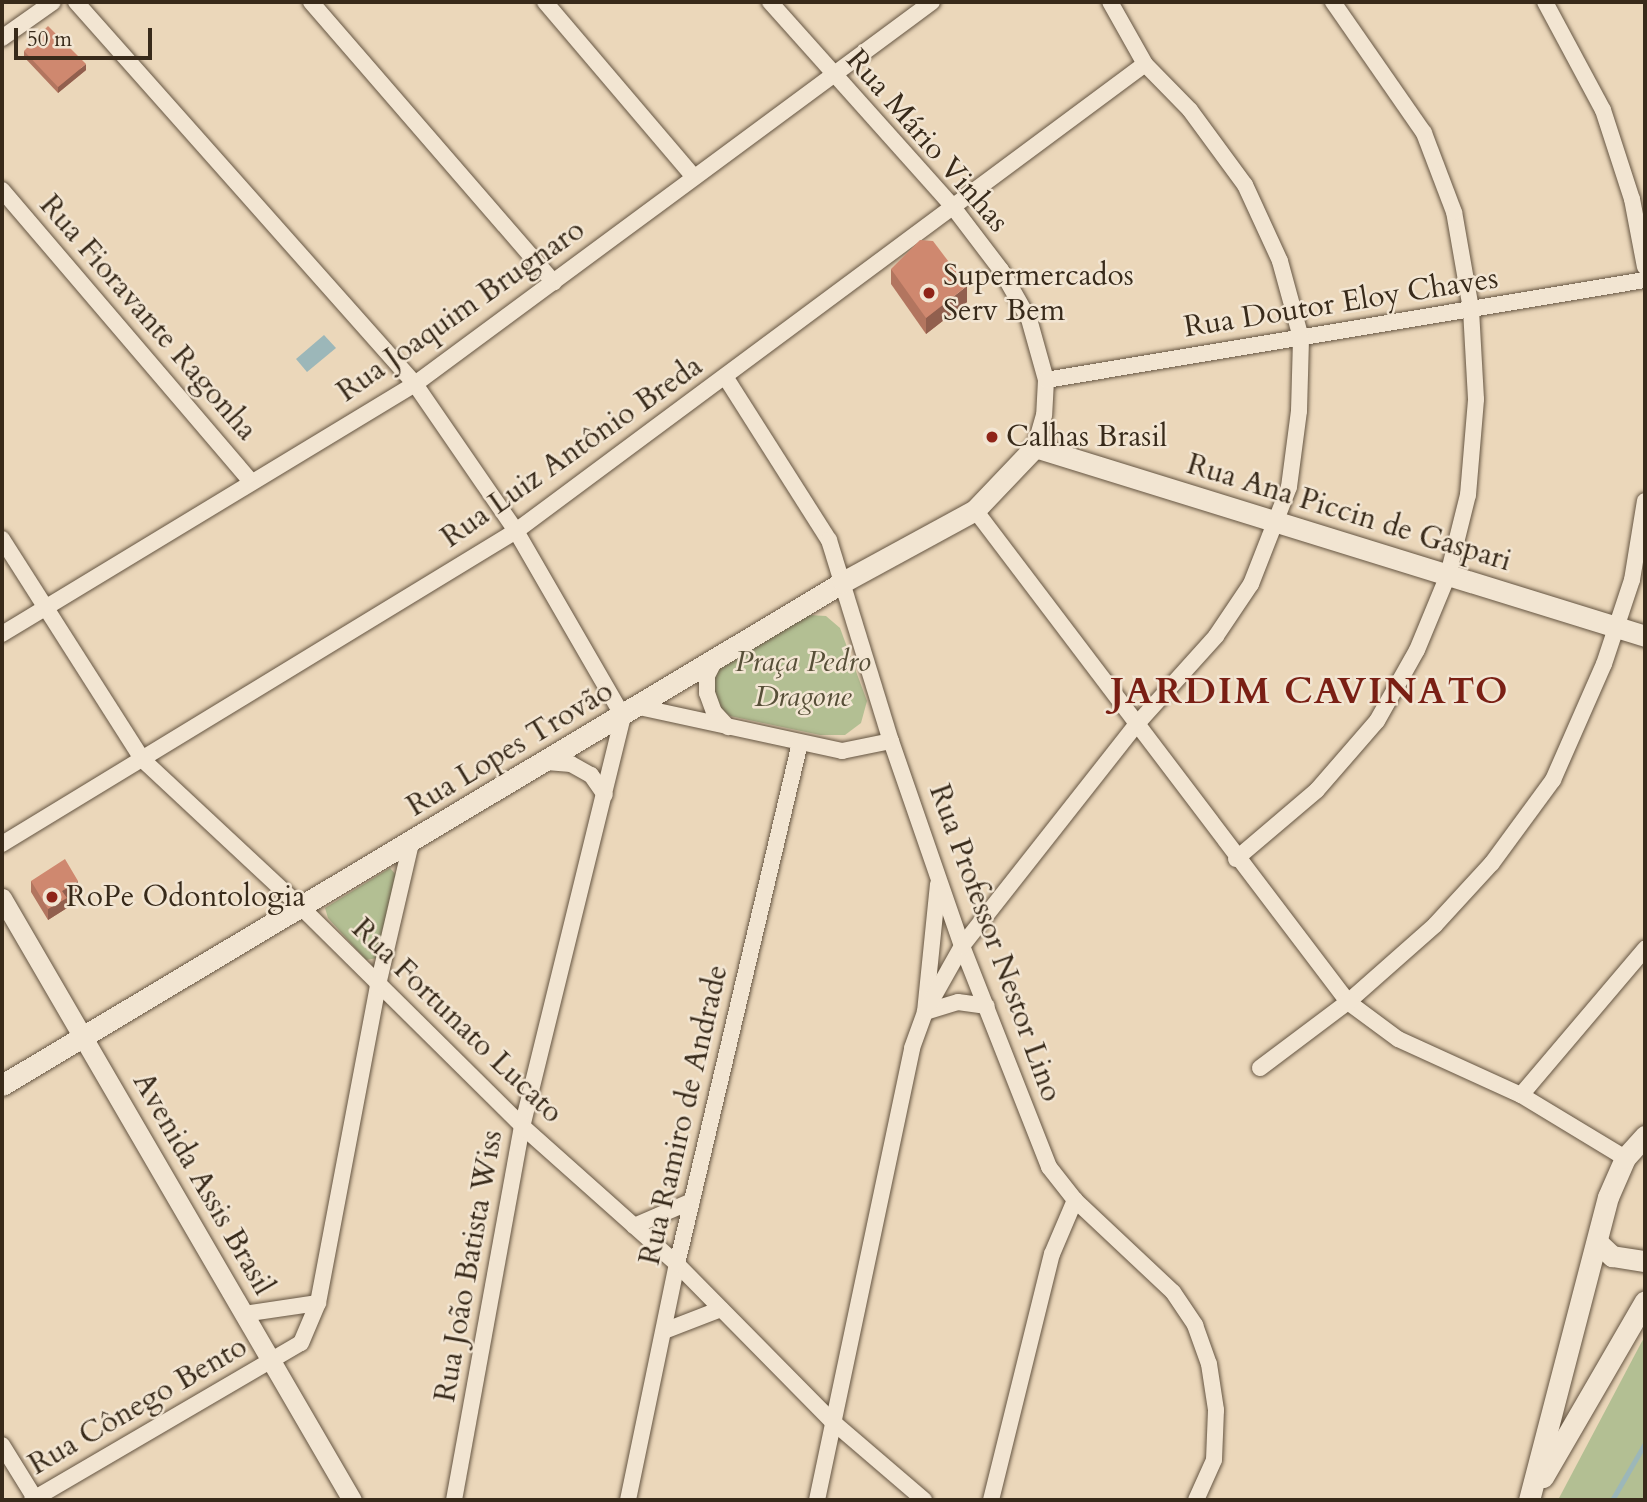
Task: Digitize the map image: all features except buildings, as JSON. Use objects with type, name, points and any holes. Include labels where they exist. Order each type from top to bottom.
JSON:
[{"type":"main road","name":"Rua Ana Piccin de Gaspari","points":[[1035,447],[1645,636]]},
{"type":"main road","name":"Rua Lopes Trovão","points":[[2,1084],[547,762],[843,582],[975,510],[1035,447]]},
{"type":"main road","points":[[1530,1500],[1608,1197],[1625,1158],[1645,1136]]},
{"type":"main road","points":[[1597,1242],[1612,1256],[1645,1261]]},
{"type":"main road","points":[[1530,1500],[1645,1301]]},
{"type":"street","points":[[2,38],[53,2]]},
{"type":"street","points":[[76,2],[415,384],[516,531],[631,711],[728,727],[842,751],[891,741]]},
{"type":"street","points":[[311,2],[554,284]]},
{"type":"street","points":[[545,2],[694,177]]},
{"type":"street","name":"Rua Mário Vinhas","points":[[771,2],[832,75],[953,207],[1001,270],[1028,318],[1046,380],[1035,447]]},
{"type":"street","name":"Rua Joaquim Brugnaro","points":[[2,634],[44,605],[415,384],[554,284],[932,2]]},
{"type":"street","points":[[817,1500],[912,1048],[925,1012],[962,946],[1136,725],[1216,636],[1251,584],[1279,522],[1289,487],[1299,411],[1301,338],[1280,261],[1245,185],[1190,110],[1145,64],[1110,2]]},
{"type":"street","points":[[1236,859],[1317,790],[1377,721],[1417,650],[1448,575],[1468,495],[1476,399],[1471,309],[1454,212],[1424,132],[1333,2]]},
{"type":"street","points":[[1545,2],[1603,110],[1632,200],[1645,267]]},
{"type":"street","name":"Rua Luiz Antônio Breda","points":[[2,844],[516,531],[726,378],[1145,64]]},
{"type":"street","name":"Rua Fioravante Ragonha","points":[[2,190],[251,482]]},
{"type":"street","name":"Rua Doutor Eloy Chaves","points":[[1046,380],[1645,281]]},
{"type":"street","name":"Rua Professor Nestor Lino","points":[[726,378],[829,540],[891,741],[938,878],[1049,1167],[1075,1200],[1138,1256],[1195,1325],[1209,1364],[1216,1410],[1214,1460],[1196,1500]]},
{"type":"street","points":[[1260,1068],[1348,1002],[1463,894],[1553,780],[1616,628],[1632,580],[1645,500]]},
{"type":"street","points":[[975,510],[1236,859],[1348,1002],[1398,1039],[1521,1095],[1625,1158]]},
{"type":"street","name":"Rua Fortunato Lucato","points":[[2,539],[142,759],[302,908],[522,1126],[677,1264],[833,1422],[925,1500]]},
{"type":"street","points":[[715,660],[707,676],[708,693],[714,712],[728,727]]},
{"type":"street","name":"Rua João Batista Wiss","points":[[454,1500],[522,1126],[606,795],[631,711]]},
{"type":"street","name":"Rua Ramiro de Andrade","points":[[628,1500],[677,1264],[800,743]]},
{"type":"street","points":[[547,762],[571,764],[591,775],[606,795]]},
{"type":"street","name":"Rua Cônego Bento","points":[[34,1500],[301,1343],[318,1303],[379,985],[411,843]]},
{"type":"street","points":[[925,1012],[938,878]]},
{"type":"street","name":"Avenida Assis Brasil","points":[[2,898],[352,1500]]},
{"type":"street","points":[[1521,1095],[1645,949]]},
{"type":"street","points":[[925,1012],[958,1002],[987,1006]]},
{"type":"street","points":[[992,1500],[1052,1254],[1075,1200]]},
{"type":"street","points":[[634,1226],[692,1201]]},
{"type":"street","points":[[244,1314],[318,1303]]},
{"type":"street","points":[[664,1331],[721,1309]]},
{"type":"street","points":[[2,1445],[34,1500]]},
{"type":"green space","name":"Praça Pedro Dragone","points":[[809,615],[826,616],[840,628],[867,701],[861,723],[845,735],[820,735],[730,716],[717,706],[711,693],[715,672]]},
{"type":"green space","points":[[390,868],[398,877],[377,958],[366,960],[328,918],[325,908]]},
{"type":"green space","points":[[1645,1336],[1645,1500],[1558,1500],[1640,1345]]},
{"type":"water","points":[[324,335],[336,348],[307,372],[296,359]]},
{"type":"waterway","points":[[1612,1500],[1645,1443]]},
{"type":"place","name":"Supermercados Serv Bem","points":[[929,293]]},
{"type":"place","name":"Calhas Brasil","points":[[992,437]]},
{"type":"place","name":"RoPe Odontologia","points":[[52,897]]},
{"type":"district","name":"JARDIM CAVINATO","points":[[1310,691]]}]
